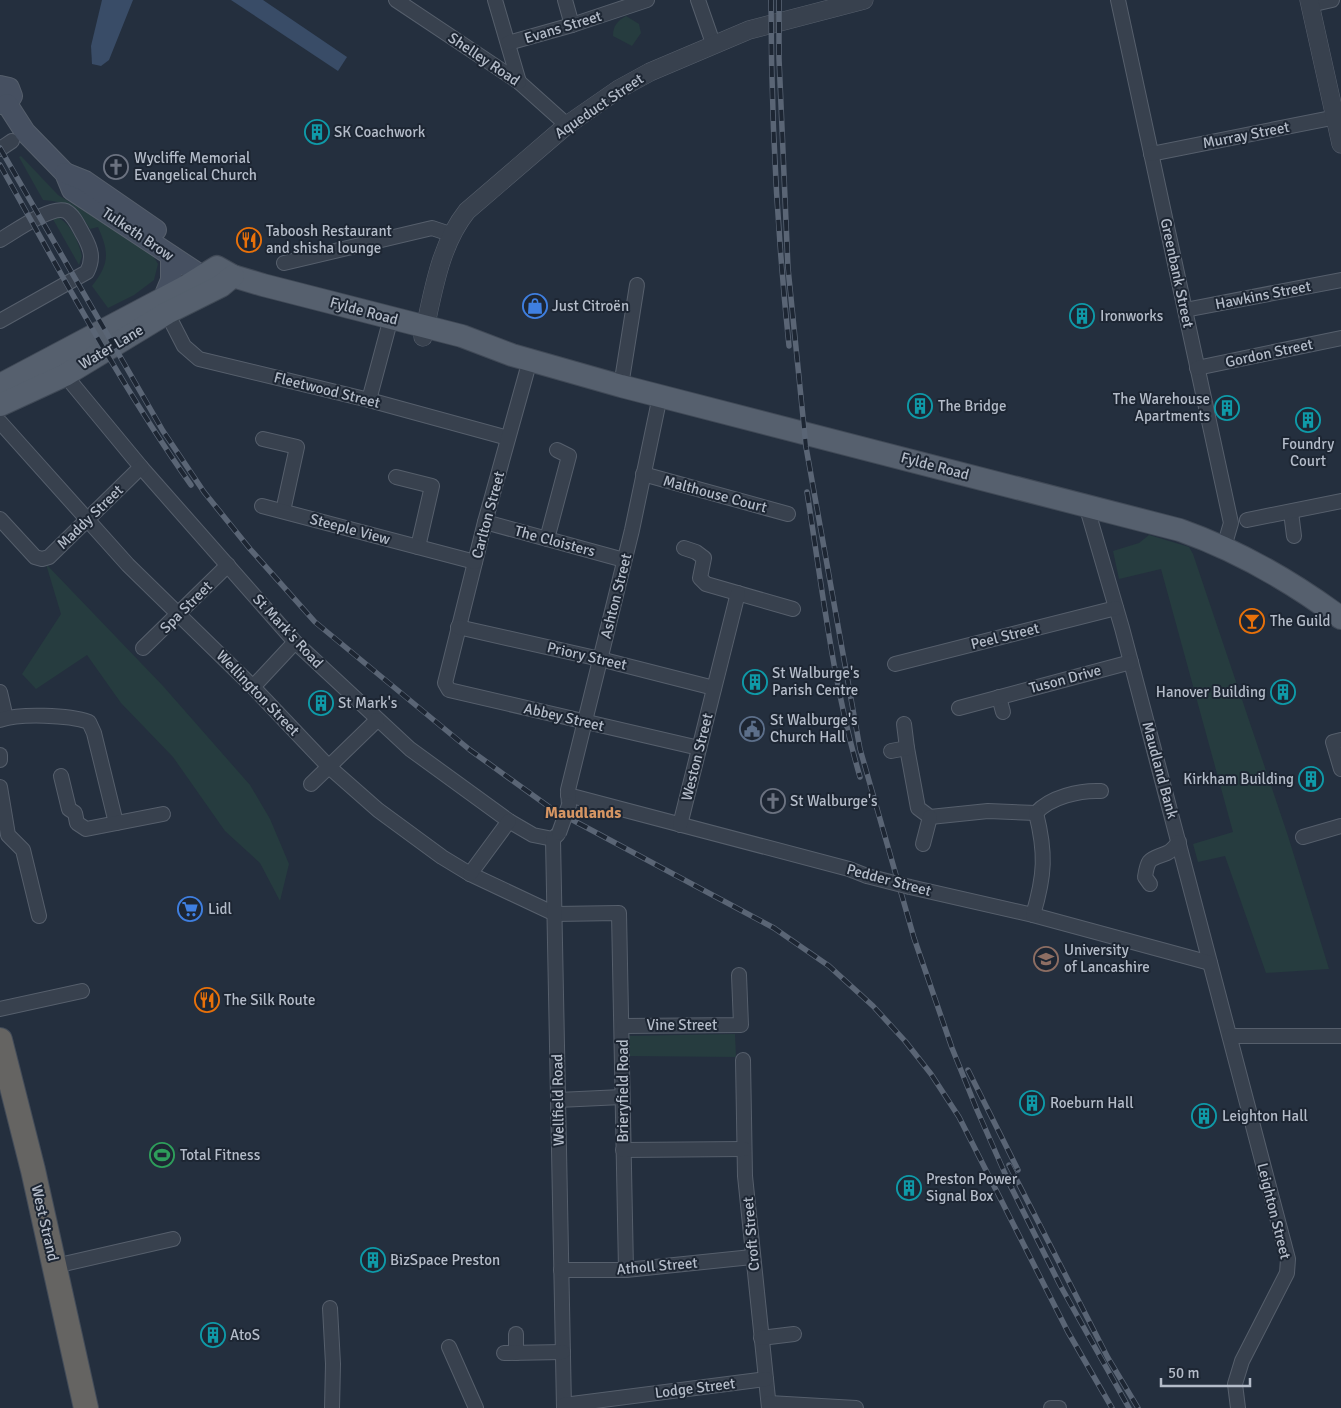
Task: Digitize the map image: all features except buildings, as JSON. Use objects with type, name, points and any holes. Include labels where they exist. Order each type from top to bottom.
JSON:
[{"type":"highway","name":"West Strand","points":[[0,1040],[55,1266],[86,1408]]},
{"type":"main road","name":"Tulketh Brow","points":[[2,98],[25,132],[65,173],[72,190],[171,256],[218,276]]},
{"type":"main road","name":"Tulketh Brow","points":[[65,173],[85,181],[168,238],[218,276]]},
{"type":"main road","points":[[166,305],[171,280],[171,256]]},
{"type":"main road","name":"Water Lane","points":[[0,385],[166,305],[218,276]]},
{"type":"main road","name":"Fylde Road","points":[[218,276],[263,299],[388,329],[424,332]]},
{"type":"main road","name":"Fylde Road","points":[[218,276],[424,332],[486,343],[521,358],[621,386],[1180,530],[1224,546],[1297,586],[1341,618]]},
{"type":"main road","name":"Water Lane","points":[[0,405],[65,375],[166,305]]},
{"type":"street","points":[[496,0],[519,82]]},
{"type":"street","points":[[565,0],[572,25]]},
{"type":"street","name":"Evans Street","points":[[508,43],[572,25],[630,3],[647,0]]},
{"type":"street","points":[[698,0],[714,46]]},
{"type":"street","name":"Aqueduct Street","points":[[424,332],[450,234],[467,211],[566,125],[619,89],[650,72],[750,30],[864,0]]},
{"type":"street","name":"Greenbank Street","points":[[1118,0],[1231,523],[1224,546]]},
{"type":"street","points":[[1332,0],[1310,2],[1338,117],[1341,144]]},
{"type":"street","name":"Shelley Road","points":[[402,4],[519,82],[566,125]]},
{"type":"street","name":"Murray Street","points":[[1151,154],[1338,117]]},
{"type":"street","points":[[0,240],[52,210],[65,211],[73,217],[91,250],[91,263],[87,272],[0,321]]},
{"type":"street","points":[[284,263],[432,228],[450,234]]},
{"type":"street","name":"Hawkins Street","points":[[1185,310],[1341,280]]},
{"type":"street","points":[[621,386],[636,285]]},
{"type":"street","name":"Fleetwood Street","points":[[166,305],[184,346],[199,359],[369,400],[508,438]]},
{"type":"street","points":[[369,400],[388,329]]},
{"type":"street","name":"Gordon Street","points":[[1197,368],[1341,338]]},
{"type":"street","name":"Carlton Street","points":[[449,670],[458,627],[508,438],[521,358]]},
{"type":"street","name":"St Mark's Road","points":[[65,375],[141,467],[295,642],[377,720],[410,749],[509,821],[533,835],[556,836]]},
{"type":"street","name":"Ashton Street","points":[[569,800],[660,396]]},
{"type":"street","name":"Wellington Street","points":[[0,422],[86,520],[253,687],[328,766],[378,810],[442,857],[470,874],[555,914]]},
{"type":"street","points":[[263,439],[297,447],[283,511]]},
{"type":"street","points":[[547,539],[569,456],[557,450]]},
{"type":"street","name":"Maddy Street","points":[[0,519],[35,557],[42,559],[49,557],[141,467]]},
{"type":"street","name":"Malthouse Court","points":[[643,474],[788,514]]},
{"type":"street","points":[[396,477],[432,486],[418,546]]},
{"type":"street","points":[[1247,520],[1341,501]]},
{"type":"street","name":"Maudland Bank","points":[[1086,505],[1131,662],[1230,1037]]},
{"type":"street","name":"Steeple View","points":[[262,506],[475,562]]},
{"type":"street","points":[[1291,512],[1294,536]]},
{"type":"street","name":"The Cloisters","points":[[485,522],[624,560]]},
{"type":"street","points":[[684,548],[696,552],[704,558],[700,578],[706,584],[793,609]]},
{"type":"street","name":"Spa Street","points":[[144,648],[228,565]]},
{"type":"street","name":"Weston Street","points":[[680,825],[738,593]]},
{"type":"street","name":"Peel Street","points":[[895,664],[1116,608]]},
{"type":"street","name":"Priory Street","points":[[458,627],[600,659],[714,688]]},
{"type":"street","points":[[253,687],[295,642]]},
{"type":"street","name":"Tuson Drive","points":[[959,708],[1131,662]]},
{"type":"street","name":"Abbey Street","points":[[449,670],[445,683],[449,690],[699,748]]},
{"type":"street","points":[[0,692],[3,719],[79,719],[88,722],[94,734],[116,823]]},
{"type":"street","points":[[999,697],[1003,712]]},
{"type":"street","points":[[311,784],[377,720]]},
{"type":"street","points":[[904,724],[918,808],[930,817],[988,811],[1036,813]]},
{"type":"street","points":[[1341,740],[1333,742],[1341,769]]},
{"type":"street","points":[[891,751],[908,748]]},
{"type":"street","points":[[0,755],[0,760]]},
{"type":"street","points":[[61,776],[70,809],[75,813],[77,823],[86,829],[163,814]]},
{"type":"street","points":[[1036,813],[1043,805],[1093,786]]},
{"type":"street","points":[[0,787],[8,835],[23,850],[39,916]]},
{"type":"street","name":"Pedder Street","points":[[569,800],[680,825],[867,876],[1033,915],[1210,963]]},
{"type":"street","name":"Wellfield Road","points":[[564,1406],[555,914],[556,836],[569,800]]},
{"type":"street","points":[[1033,915],[1041,888],[1044,865],[1043,842],[1036,813]]},
{"type":"street","points":[[923,844],[930,817]]},
{"type":"street","points":[[470,874],[509,821]]},
{"type":"street","points":[[1303,837],[1341,826]]},
{"type":"street","points":[[1150,884],[1145,877],[1147,864],[1154,856],[1168,852],[1179,842]]},
{"type":"street","name":"Brieryfield Road","points":[[555,914],[619,914],[623,1026],[622,1097],[626,1270]]},
{"type":"street","name":"Vine Street","points":[[623,1026],[741,1025],[739,975]]},
{"type":"street","points":[[0,1009],[82,991]]},
{"type":"street","points":[[1230,1037],[1341,1036]]},
{"type":"street","name":"Leighton Street","points":[[1230,1037],[1288,1259],[1287,1274],[1242,1361],[1235,1384],[1238,1408]]},
{"type":"street","name":"Croft Street","points":[[743,1060],[744,1149],[752,1257],[769,1405]]},
{"type":"street","points":[[558,1100],[622,1097]]},
{"type":"street","points":[[623,1150],[744,1149]]},
{"type":"street","points":[[55,1266],[173,1240]]},
{"type":"street","name":"Atholl Street","points":[[561,1270],[626,1270],[752,1257]]},
{"type":"street","points":[[330,1308],[333,1364],[332,1408]]},
{"type":"street","points":[[516,1334],[510,1353],[563,1352]]},
{"type":"street","points":[[761,1338],[794,1334]]},
{"type":"street","points":[[449,1347],[476,1408]]},
{"type":"street","name":"Lodge Street","points":[[564,1406],[766,1379]]},
{"type":"street","points":[[769,1405],[856,1408]]},
{"type":"street","points":[[1051,1408],[1059,1408]]},
{"type":"green space","points":[[626,16],[639,24],[641,33],[632,46],[613,36],[616,24]]},
{"type":"green space","points":[[21,156],[58,195],[110,227],[147,246],[158,264],[154,280],[134,295],[108,308],[92,286],[102,271],[106,257],[106,251],[98,227],[90,229],[81,215],[66,204],[43,200],[19,157]]},
{"type":"green space","points":[[50,214],[62,220],[75,236],[82,256],[79,265]]},
{"type":"green space","points":[[1149,535],[1189,547],[1193,554],[1288,836],[1329,969],[1266,973],[1225,856],[1198,862],[1193,844],[1233,832],[1161,569],[1119,579],[1113,551],[1139,543]]},
{"type":"green space","points":[[46,564],[163,686],[250,785],[270,819],[289,864],[280,901],[260,863],[225,831],[173,757],[121,703],[87,655],[36,689],[22,674],[61,614]]},
{"type":"green space","points":[[735,1034],[736,1057],[627,1056],[626,1036]]},
{"type":"water","points":[[102,0],[133,0],[109,60],[101,66],[92,64],[91,46]]},
{"type":"water","points":[[231,0],[263,0],[347,57],[338,71]]},
{"type":"railway","points":[[771,0],[776,173],[781,260],[789,346]]},
{"type":"railway","points":[[779,0],[779,58],[788,268],[806,447],[860,749],[914,938],[952,1048],[977,1110],[1010,1185],[1060,1285],[1129,1408]]},
{"type":"railway","points":[[0,148],[163,431],[204,492],[250,549],[315,622],[470,750],[552,809],[774,928],[829,966],[873,1006],[905,1041],[931,1074],[959,1117],[1068,1332],[1112,1408]]},
{"type":"railway","points":[[0,165],[115,367],[191,485]]},
{"type":"railway","points":[[807,492],[835,671],[860,777]]},
{"type":"railway","points":[[968,1070],[1018,1170]]},
{"type":"railway","points":[[1009,1165],[1108,1358],[1138,1408]]},
{"type":"place","name":"SK Coachwork","points":[[317,132]]},
{"type":"place","name":"Wycliffe Memorial Evangelical Church","points":[[116,167]]},
{"type":"place","name":"Taboosh Restaurant and shisha lounge","points":[[249,240]]},
{"type":"place","name":"Just Citroën","points":[[535,306]]},
{"type":"place","name":"Ironworks","points":[[1082,316]]},
{"type":"place","name":"The Bridge","points":[[920,406]]},
{"type":"place","name":"The Warehouse Apartments","points":[[1227,408]]},
{"type":"place","name":"Foundry Court","points":[[1308,420]]},
{"type":"place","name":"The Guild","points":[[1252,621]]},
{"type":"place","name":"St Walburge's Parish Centre","points":[[755,682]]},
{"type":"place","name":"Hanover Building","points":[[1283,692]]},
{"type":"place","name":"St Mark's","points":[[321,703]]},
{"type":"place","name":"St Walburge's Church Hall","points":[[752,729]]},
{"type":"place","name":"Kirkham Building","points":[[1311,779]]},
{"type":"place","name":"St Walburge's","points":[[773,801]]},
{"type":"place","name":"Lidl","points":[[190,909]]},
{"type":"place","name":"University of Lancashire","points":[[1046,959]]},
{"type":"place","name":"The Silk Route","points":[[207,1000]]},
{"type":"place","name":"Roeburn Hall","points":[[1032,1103]]},
{"type":"place","name":"Leighton Hall","points":[[1204,1116]]},
{"type":"place","name":"Total Fitness","points":[[162,1155]]},
{"type":"place","name":"Preston Power Signal Box","points":[[909,1188]]},
{"type":"place","name":"BizSpace Preston","points":[[373,1260]]},
{"type":"place","name":"AtoS","points":[[213,1335]]},
{"type":"district","name":"Maudlands","points":[[583,812]]}]
